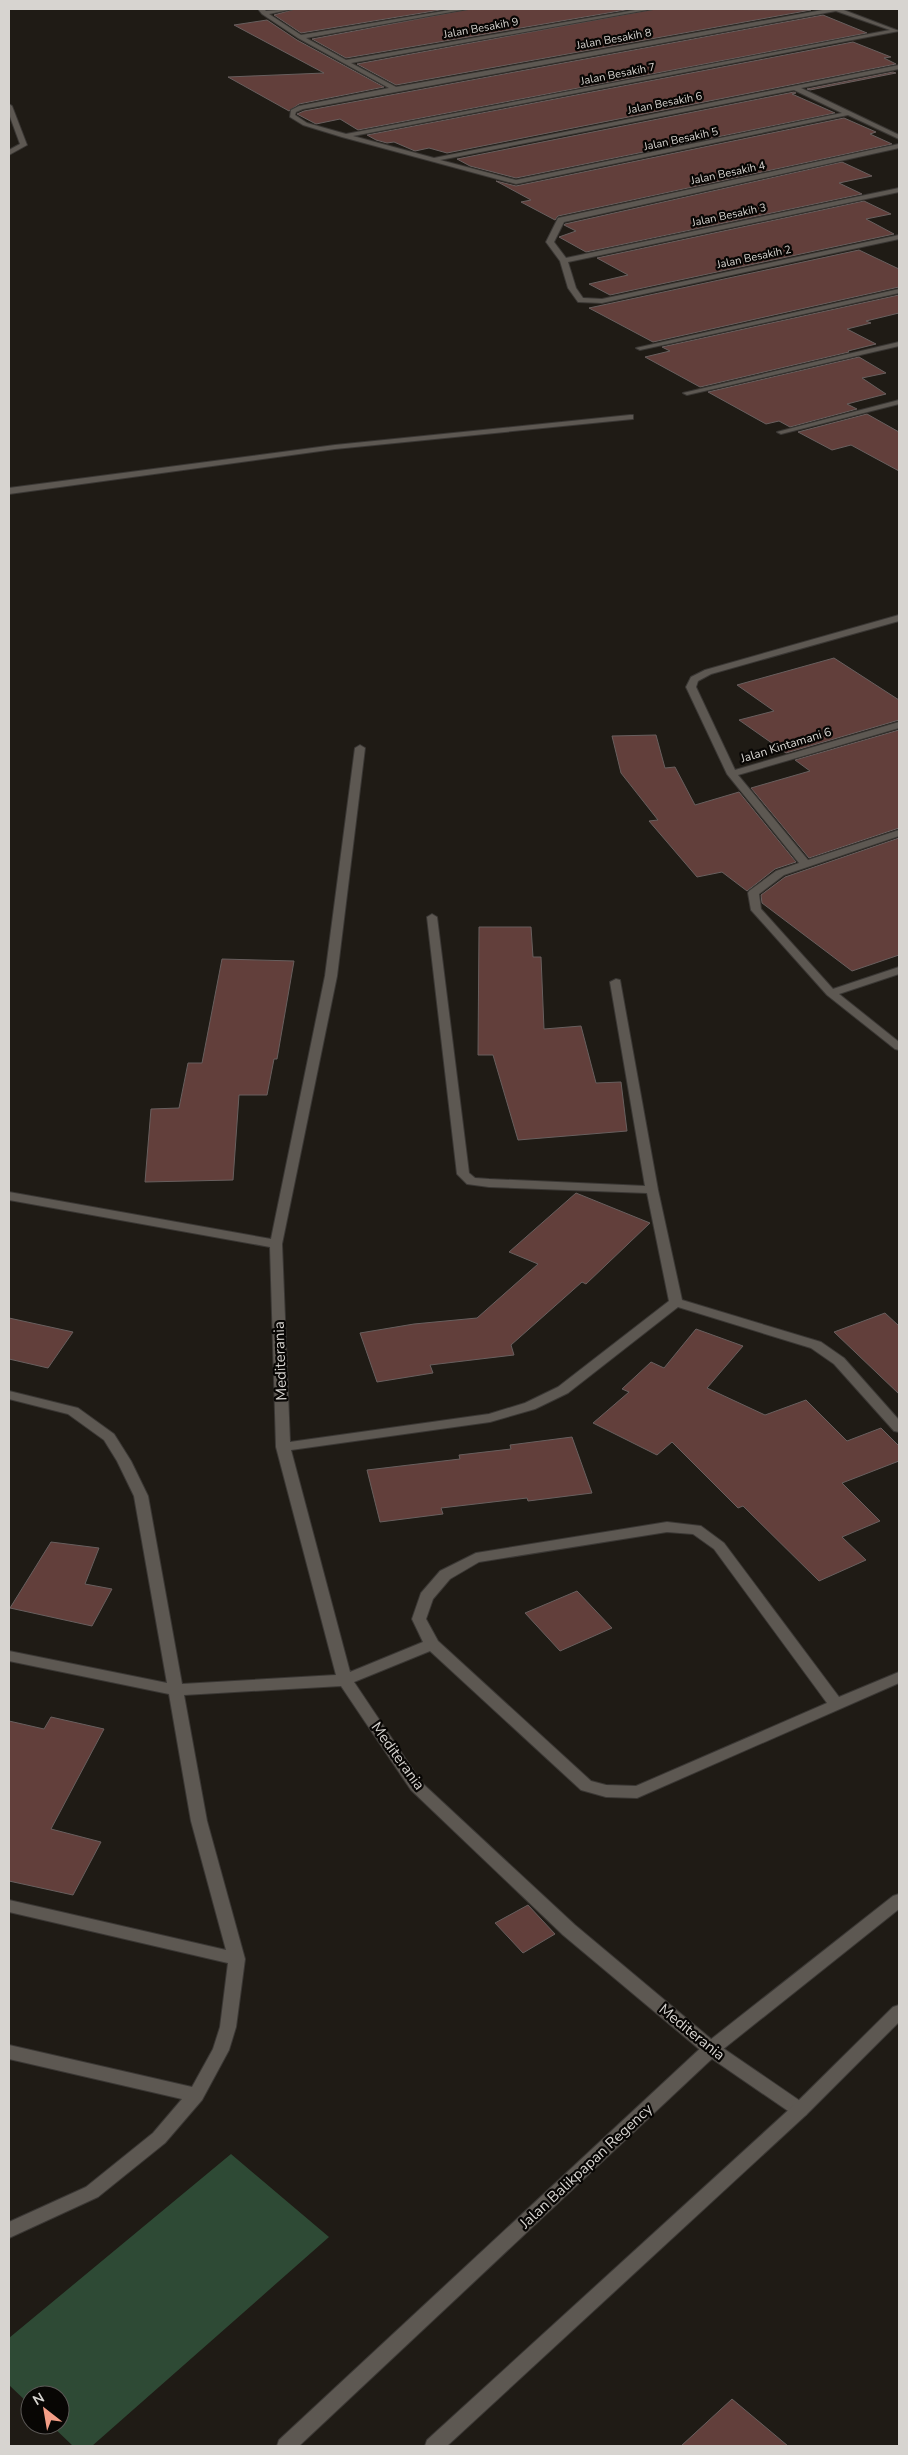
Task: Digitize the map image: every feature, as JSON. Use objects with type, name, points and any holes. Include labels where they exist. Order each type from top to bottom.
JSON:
[{"type":"street","points":[[263,11],[290,9]]},
{"type":"street","points":[[300,36],[464,9]]},
{"type":"street","name":"Jalan Besakih 9","points":[[344,62],[650,9]]},
{"type":"street","points":[[837,9],[898,32]]},
{"type":"street","name":"Jalan Besakih 8","points":[[344,136],[305,124],[292,116],[293,111],[301,106],[837,9]]},
{"type":"street","points":[[263,11],[300,36],[395,89]]},
{"type":"street","name":"Jalan Besakih 7","points":[[344,136],[898,32]]},
{"type":"street","name":"Jalan Besakih 6","points":[[435,159],[899,67]]},
{"type":"street","points":[[793,87],[899,137]]},
{"type":"street","points":[[9,106],[24,145],[9,153]]},
{"type":"street","name":"Jalan Besakih 5","points":[[435,159],[516,182],[849,113]]},
{"type":"street","points":[[344,136],[435,159]]},
{"type":"street","name":"Jalan Besakih 4","points":[[564,261],[550,242],[561,220],[899,146]]},
{"type":"street","name":"Jalan Besakih 3","points":[[564,261],[899,190]]},
{"type":"street","name":"Jalan Besakih 2","points":[[564,261],[572,288],[581,300],[614,299],[899,237]]},
{"type":"street","points":[[640,348],[899,291]]},
{"type":"street","points":[[686,393],[899,344]]},
{"type":"street","points":[[781,432],[899,402]]},
{"type":"street","points":[[9,491],[335,447],[630,417]]},
{"type":"street","points":[[732,774],[692,687],[694,679],[708,672],[899,618]]},
{"type":"street","name":"Jalan Kintamani 6","points":[[805,864],[732,774],[899,725]]},
{"type":"street","name":"Mediterania","points":[[360,748],[331,976],[276,1244],[283,1447],[345,1680],[416,1786],[569,1930],[710,2049],[800,2110]]},
{"type":"street","points":[[899,834],[780,873],[753,893],[756,910],[831,993],[899,1048]]},
{"type":"street","points":[[432,917],[463,1174],[471,1181],[652,1190]]},
{"type":"street","points":[[831,993],[899,970]]},
{"type":"street","points":[[616,982],[652,1190],[676,1302]]},
{"type":"street","points":[[9,1196],[276,1244]]},
{"type":"street","points":[[676,1302],[816,1345],[839,1361],[899,1428]]},
{"type":"street","points":[[283,1447],[490,1418],[530,1406],[562,1390],[676,1302]]},
{"type":"street","points":[[9,1395],[73,1411],[109,1437],[124,1461],[140,1496],[199,1821],[237,1959],[228,2026],[221,2050],[196,2095],[160,2138],[92,2192],[9,2230]]},
{"type":"street","points":[[836,1704],[719,1546],[696,1529],[667,1527],[476,1558],[445,1575],[426,1598],[419,1619],[432,1644],[586,1786],[606,1791],[637,1792],[836,1704],[899,1676]]},
{"type":"street","points":[[9,1656],[176,1690],[345,1680],[432,1644]]},
{"type":"street","name":"Jalan Balikpapan Regency","points":[[286,2446],[710,2049],[899,1900]]},
{"type":"street","points":[[9,1906],[237,1959]]},
{"type":"street","points":[[434,2446],[800,2110],[899,2012]]},
{"type":"street","points":[[9,2052],[196,2095]]},
{"type":"green space","points":[[231,2154],[329,2237],[92,2446],[73,2446],[61,2435],[70,2435],[70,2385],[20,2385],[20,2395],[9,2385],[9,2338]]},
{"type":"building","points":[[295,9],[446,9],[301,33],[274,15]]},
{"type":"building","points":[[470,9],[631,9],[346,58],[312,39]]},
{"type":"building","points":[[655,9],[811,10],[396,85],[357,64]]},
{"type":"building","points":[[823,15],[867,33],[358,130],[340,119],[316,124],[297,114],[304,111]]},
{"type":"building","points":[[267,20],[297,40],[384,87],[299,104],[289,111],[228,77],[324,73],[234,25]]},
{"type":"building","points":[[853,42],[891,57],[884,58],[896,64],[447,153],[429,148],[415,151],[394,142],[387,143],[376,140],[367,135]]},
{"type":"building","points":[[893,72],[896,73],[810,90],[807,89]]},
{"type":"building","points":[[796,93],[792,94],[835,113],[516,178],[470,166],[457,159]]},
{"type":"building","points":[[844,118],[876,132],[870,134],[892,144],[558,216],[555,220],[521,202],[531,200],[496,181],[516,186]]},
{"type":"building","points":[[842,162],[872,176],[839,183],[862,194],[586,252],[559,237],[576,231],[565,224]]},
{"type":"building","points":[[864,201],[891,214],[866,219],[894,234],[610,295],[589,284],[628,275],[597,258]]},
{"type":"building","points":[[859,250],[899,269],[899,287],[653,342],[589,308]]},
{"type":"building","points":[[899,295],[899,313],[866,321],[871,323],[847,329],[876,344],[849,352],[700,387],[645,357],[670,351],[662,347]]},
{"type":"building","points":[[859,357],[886,373],[862,378],[886,394],[847,404],[857,409],[790,427],[779,421],[766,424],[708,392]]},
{"type":"building","points":[[867,414],[899,432],[899,471],[851,445],[832,450],[798,432]]},
{"type":"building","points":[[834,658],[899,700],[899,720],[786,753],[739,720],[774,711],[737,685]]},
{"type":"building","points":[[899,730],[899,828],[809,858],[751,788],[810,771],[795,760]]},
{"type":"building","points":[[656,735],[665,768],[675,767],[695,805],[739,792],[796,862],[775,869],[747,891],[722,872],[697,877],[649,821],[658,820],[621,773],[612,736]]},
{"type":"building","points":[[899,838],[899,955],[852,971],[762,903],[761,895],[785,877]]},
{"type":"building","points":[[479,927],[531,927],[533,957],[541,957],[544,1029],[581,1026],[596,1083],[621,1082],[627,1131],[518,1140],[493,1055],[478,1055]]},
{"type":"building","points":[[222,959],[294,961],[277,1059],[274,1059],[267,1095],[239,1095],[233,1180],[145,1182],[151,1109],[179,1108],[188,1063],[202,1063]]},
{"type":"building","points":[[576,1193],[650,1223],[586,1284],[582,1282],[511,1345],[514,1355],[430,1365],[433,1373],[377,1382],[360,1333],[414,1324],[477,1318],[538,1264],[509,1252]]},
{"type":"building","points":[[885,1313],[899,1326],[899,1394],[834,1332]]},
{"type":"building","points":[[9,1318],[73,1332],[48,1368],[9,1359]]},
{"type":"building","points":[[696,1329],[743,1346],[707,1388],[765,1415],[806,1400],[847,1441],[881,1428],[899,1446],[899,1461],[842,1483],[880,1521],[842,1537],[866,1560],[819,1581],[743,1506],[738,1508],[672,1442],[657,1455],[593,1423],[629,1392],[622,1389],[651,1362],[664,1368]]},
{"type":"building","points":[[572,1437],[592,1493],[528,1501],[527,1498],[441,1508],[443,1514],[380,1522],[367,1470],[460,1459],[459,1455],[511,1449],[510,1445]]},
{"type":"building","points":[[51,1542],[99,1548],[85,1584],[112,1589],[92,1626],[10,1608]]},
{"type":"building","points":[[577,1591],[612,1628],[560,1651],[525,1613]]},
{"type":"building","points":[[51,1717],[104,1729],[51,1829],[101,1842],[73,1895],[9,1881],[9,1721],[44,1729]]},
{"type":"building","points":[[528,1905],[555,1934],[523,1953],[495,1923]]},
{"type":"building","points":[[732,2399],[788,2446],[681,2446]]}]
